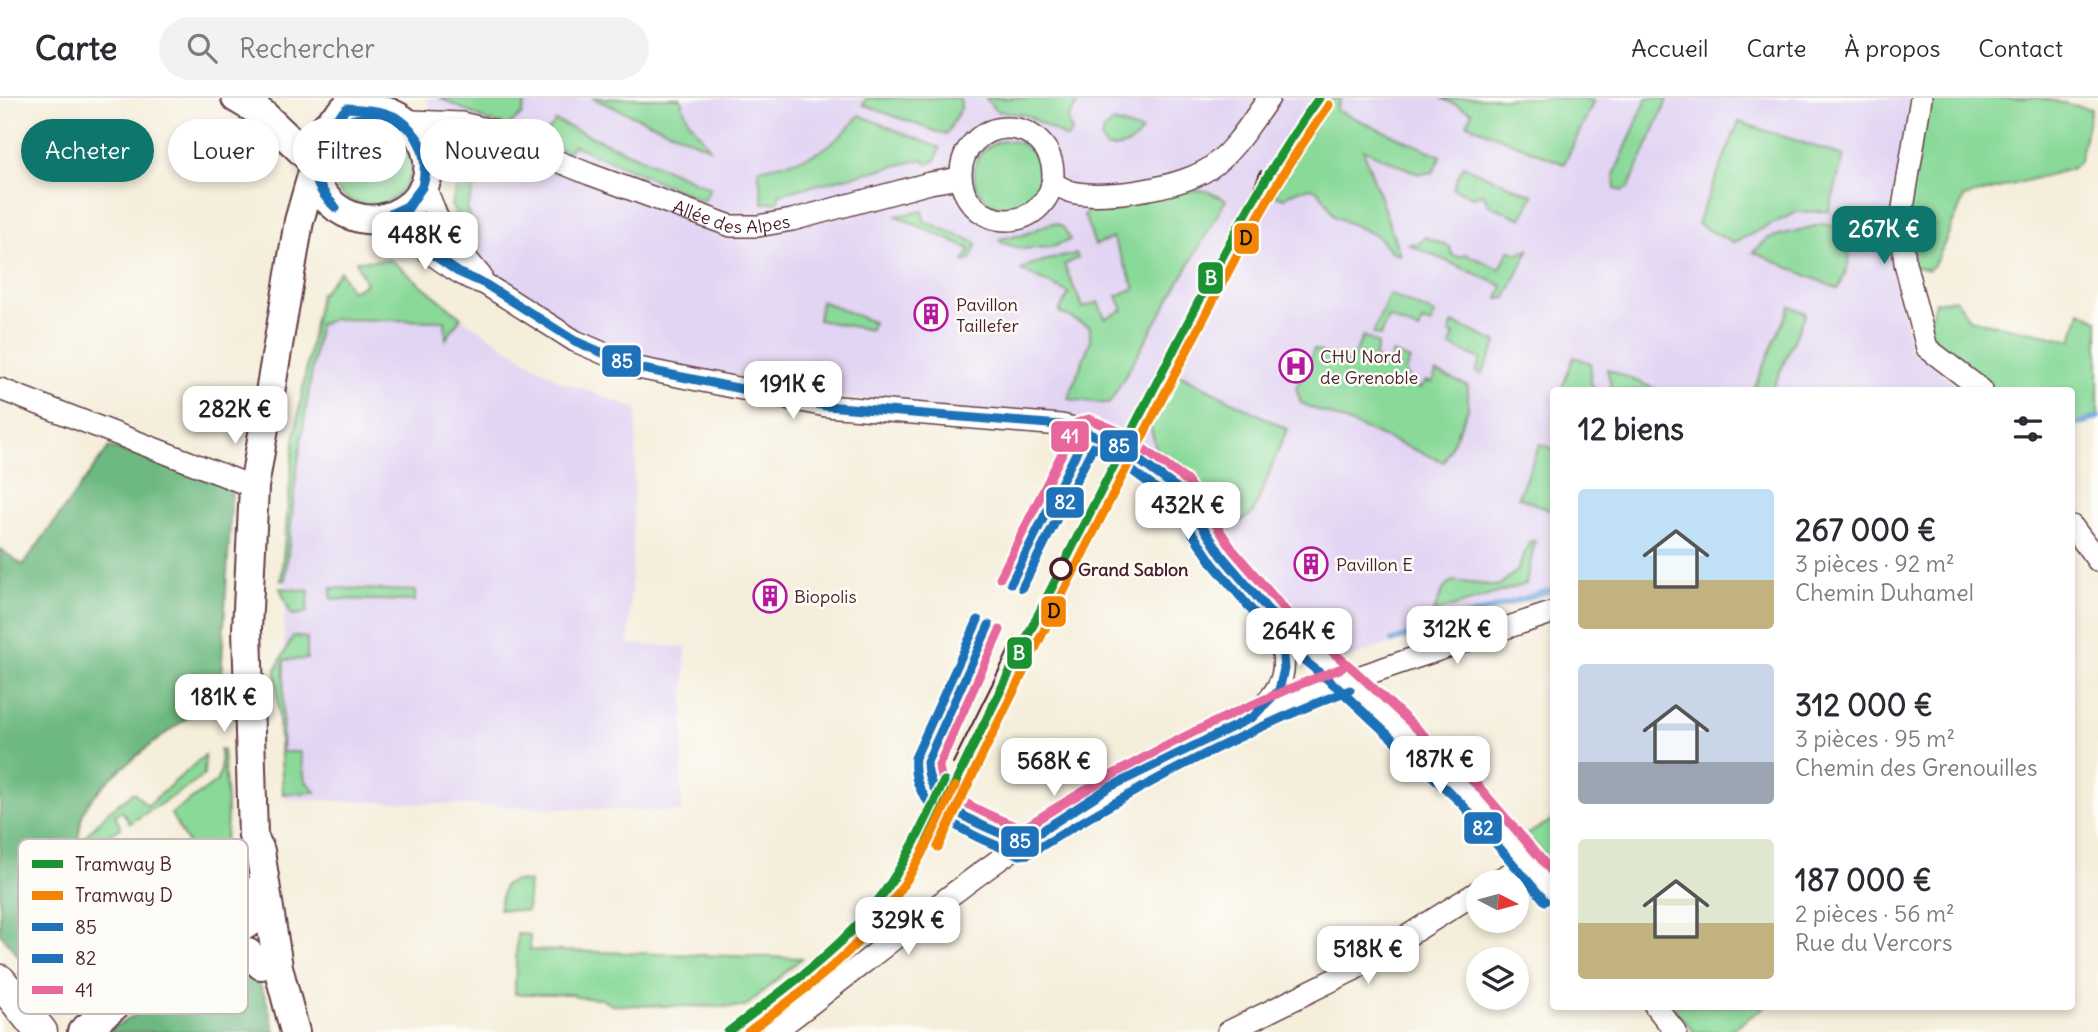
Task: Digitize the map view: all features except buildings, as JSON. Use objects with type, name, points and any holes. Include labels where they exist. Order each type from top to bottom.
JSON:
[{"type":"main road","points":[[0,981],[18,1003]]},
{"type":"main road","points":[[27,1014],[41,1032]]},
{"type":"street","points":[[236,98],[263,114],[293,146]]},
{"type":"street","points":[[1052,183],[1071,192],[1093,194],[1160,188],[1212,167],[1240,141],[1269,98]]},
{"type":"street","points":[[1921,98],[1901,219],[1905,263],[1927,348],[1978,387]]},
{"type":"street","points":[[263,114],[289,119],[364,104],[382,105],[402,110],[420,139]]},
{"type":"street","name":"Allée des Alpes","points":[[402,110],[446,119]]},
{"type":"street","points":[[1000,127],[1019,128],[1036,137],[1049,155],[1052,183],[1046,198],[1035,210],[1021,218],[1004,220],[991,218],[975,208],[965,194],[960,178],[962,161],[969,146],[982,134],[1000,127]]},
{"type":"street","name":"Allée des Alpes","points":[[564,162],[732,226],[758,226],[792,220],[930,183],[960,178]]},
{"type":"street","points":[[278,1032],[261,965],[254,920],[260,851],[253,836],[247,629],[254,487],[272,365],[292,271],[299,221],[309,182]]},
{"type":"street","points":[[319,182],[326,199],[339,211],[366,220],[381,219],[402,210],[422,182]]},
{"type":"street","points":[[426,182],[442,229],[478,270],[485,284]]},
{"type":"street","points":[[292,271],[318,223],[339,211]]},
{"type":"street","points":[[381,219],[408,233],[471,280],[485,284],[575,341],[638,368],[826,406],[1061,425],[1087,431],[1114,442],[1178,489],[1222,556],[1280,624],[1346,679],[1470,795],[1550,889]]},
{"type":"street","points":[[0,389],[254,487]]},
{"type":"street","points":[[2075,530],[2098,561]]},
{"type":"street","points":[[774,1032],[1047,828],[1108,788],[1253,717],[1346,679],[1550,613]]},
{"type":"street","points":[[1253,717],[1279,690],[1284,668],[1280,624]]},
{"type":"street","points":[[1516,870],[1527,864]]},
{"type":"street","points":[[248,896],[257,890]]},
{"type":"street","points":[[257,890],[295,1032]]},
{"type":"street","points":[[1228,1032],[1353,970],[1466,899]]},
{"type":"street","points":[[248,923],[254,920]]},
{"type":"street","points":[[248,953],[261,965]]},
{"type":"street","points":[[1659,1010],[1676,1032]]},
{"type":"street","points":[[82,1032],[104,1014]]},
{"type":"shaded area","name":"CHU Nord de Grenoble","points":[[427,98],[1909,98],[1910,129],[1898,218],[1897,276],[1910,349],[1960,387],[1550,387],[1550,593],[1444,625],[1340,661],[1269,603],[1216,523],[1156,449],[1039,419],[697,382],[566,325],[474,258],[452,224],[453,199],[460,182],[564,182],[564,119],[436,119]]},
{"type":"shaded area","points":[[395,266],[467,322],[558,380],[637,409],[629,644],[686,647],[681,812],[286,799],[282,752],[285,580],[292,505],[316,339],[319,325],[351,292]]},
{"type":"green space","points":[[440,98],[526,99],[522,114],[517,119],[484,119]]},
{"type":"green space","points":[[592,98],[680,98],[688,119],[710,148]]},
{"type":"green space","points":[[866,98],[960,98],[961,108],[946,135],[863,105]]},
{"type":"green space","points":[[986,98],[1080,98],[1068,119],[1072,134],[1067,138],[1026,115],[996,111]]},
{"type":"green space","points":[[1333,98],[1341,98],[1336,110],[1441,156],[1433,172],[1419,174],[1363,149],[1400,255],[1393,253],[1377,236],[1334,216],[1316,190],[1303,188],[1285,198],[1275,195],[1293,156]]},
{"type":"green space","points":[[1441,98],[1587,98],[1594,101],[1564,164],[1467,124],[1472,112]]},
{"type":"green space","points":[[1647,98],[1668,98],[1629,187],[1622,191],[1615,189],[1614,175]]},
{"type":"green space","points":[[1926,98],[2039,98],[2091,109],[2080,161],[2071,169],[1964,197],[1938,258],[1929,270],[1912,266],[1904,230]]},
{"type":"green space","points":[[859,115],[940,148],[935,161],[926,164],[923,159],[779,194],[778,202],[763,203],[758,169],[814,154],[837,139]]},
{"type":"green space","points":[[1114,122],[1142,131],[1128,145],[1107,148],[1101,140],[1103,131]]},
{"type":"green space","points":[[1739,122],[1844,156],[1829,211],[1797,212],[1733,243],[1697,224]]},
{"type":"green space","points":[[564,124],[710,188],[704,201],[573,145],[567,152],[564,151]]},
{"type":"green space","points":[[406,141],[412,155],[412,171],[405,187],[394,198],[378,205],[362,205],[346,198],[332,182],[406,182]]},
{"type":"green space","points":[[1000,141],[1014,141],[1026,146],[1035,155],[1040,174],[1038,187],[1031,198],[1014,207],[1000,207],[988,202],[979,193],[974,181],[974,167],[979,155],[988,146]]},
{"type":"green space","points":[[1463,166],[1533,195],[1522,219],[1489,205],[1483,194],[1472,197],[1453,188]]},
{"type":"green space","points":[[459,182],[477,182],[467,208],[475,238],[472,241],[451,205]]},
{"type":"green space","points":[[1191,190],[1207,191],[1226,200],[1109,404],[1068,399],[1090,342],[1090,327],[1059,312],[1069,293],[1021,270],[1039,262],[1076,254],[1078,258],[1064,265],[1083,308],[1098,302],[1105,318],[1123,310],[1117,296],[1135,288],[1113,238],[1095,245],[1084,215],[1095,205],[1137,202]]},
{"type":"green space","points":[[923,211],[924,221],[977,243],[970,260],[964,262],[970,249],[896,216]]},
{"type":"green space","points":[[1051,223],[1061,226],[1070,240],[1052,247],[1023,249],[1002,243],[999,239],[1023,235]]},
{"type":"green space","points":[[1823,224],[1842,228],[1849,243],[1848,266],[1838,289],[1753,252],[1769,238]]},
{"type":"green space","points":[[1425,237],[1450,247],[1452,255],[1459,257],[1466,254],[1500,269],[1509,250],[1517,254],[1529,249],[1506,298],[1498,299],[1503,286],[1408,244],[1420,243]]},
{"type":"green space","points":[[391,260],[461,317],[446,339],[445,321],[333,319],[319,325],[297,468],[285,580],[281,581],[294,441],[320,295],[340,271],[351,291],[366,284],[356,261]]},
{"type":"green space","points":[[1389,294],[1435,314],[1431,324],[1423,321],[1419,331],[1388,317],[1380,336],[1373,334]]},
{"type":"green space","points":[[1956,299],[1969,319],[2072,340],[2080,311],[2098,320],[2098,417],[2075,425],[2075,387],[1985,387],[1933,348],[1928,327],[1935,302]]},
{"type":"green space","points":[[821,301],[873,322],[871,330],[818,320]]},
{"type":"green space","points":[[1790,306],[1806,313],[1773,387],[1754,387]]},
{"type":"green space","points":[[1453,323],[1497,342],[1482,374],[1476,372],[1481,359],[1450,346],[1454,335],[1449,333]]},
{"type":"green space","points":[[1363,336],[1378,344],[1374,358],[1387,364],[1393,353],[1410,360],[1405,371],[1412,386],[1420,388],[1426,381],[1432,383],[1436,372],[1468,386],[1468,409],[1444,462],[1301,403],[1296,388],[1314,349],[1350,364]]},
{"type":"green space","points":[[1574,357],[1591,363],[1590,381],[1593,387],[1562,387]]},
{"type":"green space","points":[[1607,369],[1651,387],[1611,387]]},
{"type":"green space","points":[[1175,372],[1287,429],[1253,513],[1229,529],[1216,523],[1156,449],[1150,425]]},
{"type":"green space","points":[[1540,444],[1550,448],[1550,510],[1518,497]]},
{"type":"green space","points":[[109,447],[232,487],[220,697],[187,718],[109,780],[85,809],[78,839],[18,839],[18,956],[0,933],[0,549],[23,565]]},
{"type":"green space","points":[[1530,541],[1535,541],[1526,584],[1433,613],[1444,588],[1452,581],[1498,586],[1517,571]]},
{"type":"green space","points":[[280,588],[309,591],[307,612],[292,616]]},
{"type":"green space","points":[[331,588],[415,591],[415,601],[331,599]]},
{"type":"green space","points":[[293,636],[307,638],[307,659],[284,660],[282,752],[300,752],[305,780],[316,792],[283,794],[276,669]]},
{"type":"green space","points":[[220,750],[223,750],[227,805],[225,839],[185,839],[171,814],[216,782],[221,770]]},
{"type":"green space","points":[[205,755],[204,775],[194,783],[130,823],[122,811],[115,815],[121,828],[102,839],[84,839],[109,811],[134,792],[147,806]]},
{"type":"green space","points":[[1550,821],[1550,862],[1526,835]]},
{"type":"green space","points":[[515,881],[529,882],[527,911],[499,909],[504,885]]},
{"type":"green space","points":[[517,934],[530,935],[530,950],[802,958],[745,1007],[611,1005],[602,999],[576,997],[573,994],[515,994]]},
{"type":"green space","points":[[248,972],[261,987],[275,1032],[103,1032],[135,1015],[248,1014]]},
{"type":"green space","points":[[1675,1010],[1760,1010],[1728,1032],[1694,1032]]},
{"type":"waterway","points":[[2075,425],[2098,417]]},
{"type":"waterway","points":[[1392,641],[1550,590]]},
{"type":"tram line","name":"B","points":[[927,842],[1067,557],[1212,277],[1273,168],[1319,98]]},
{"type":"tram line","name":"D","points":[[938,847],[1050,618],[1223,282],[1262,209],[1329,105]]},
{"type":"tram line","points":[[1227,250],[1261,171]]},
{"type":"tram line","points":[[953,763],[1015,638]]},
{"type":"tram line","name":"B","points":[[728,1032],[811,968],[867,914],[901,867],[944,781]]},
{"type":"tram line","name":"D","points":[[748,1032],[827,971],[879,919],[911,872],[955,786]]},
{"type":"tram line","points":[[860,937],[892,901],[927,842]]},
{"type":"transit line","name":"85","points":[[336,119],[347,108],[373,111],[399,119]]},
{"type":"transit line","name":"85","points":[[356,119],[390,119]]},
{"type":"transit line","name":"85","points":[[406,124],[411,130]]},
{"type":"transit line","name":"85","points":[[406,127],[411,130]]},
{"type":"transit line","name":"85","points":[[411,130],[421,143],[426,157],[422,187]]},
{"type":"transit line","name":"85","points":[[411,130],[424,157],[422,187]]},
{"type":"transit line","name":"85","points":[[317,182],[336,208]]},
{"type":"transit line","name":"85","points":[[319,182],[336,208]]},
{"type":"transit line","name":"85","points":[[379,219],[407,210],[422,187]]},
{"type":"transit line","name":"85","points":[[379,219],[407,206],[422,187]]},
{"type":"transit line","name":"85","points":[[381,219],[458,272],[485,284],[575,341],[638,368],[826,406],[1061,425],[1114,442],[1178,489],[1222,556],[1280,624],[1284,669],[1279,690],[1253,717],[1108,788],[1023,843],[976,823],[948,804],[937,793],[930,779],[927,762],[989,625]]},
{"type":"transit line","name":"41","points":[[1000,578],[1077,423],[1089,419],[1120,432],[1187,481],[1232,549],[1289,615],[1354,670],[1478,786],[1550,869]]},
{"type":"transit line","name":"85","points":[[1011,583],[1087,431]]},
{"type":"transit line","name":"82","points":[[1022,588],[1093,447],[1108,453],[1169,498],[1213,564],[1271,633],[1338,688],[1461,803],[1545,901]]},
{"type":"transit line","name":"82","points":[[978,620],[915,758],[916,778],[923,794],[935,809],[950,821],[985,841],[1020,855],[1029,854],[1185,764],[1266,725],[1350,690]]},
{"type":"transit line","name":"41","points":[[1000,630],[939,765],[942,778],[958,798],[984,813],[1022,829],[1099,782],[1178,740],[1218,720],[1342,668]]},
{"type":"place","name":"Pavillon Taillefer","points":[[931,314]]},
{"type":"place","name":"CHU Nord de Grenoble","points":[[1296,366]]},
{"type":"place","name":"Pavillon E","points":[[1311,564]]},
{"type":"place","name":"Grand Sablon","points":[[1061,569]]},
{"type":"place","name":"Biopolis","points":[[770,596]]}]
